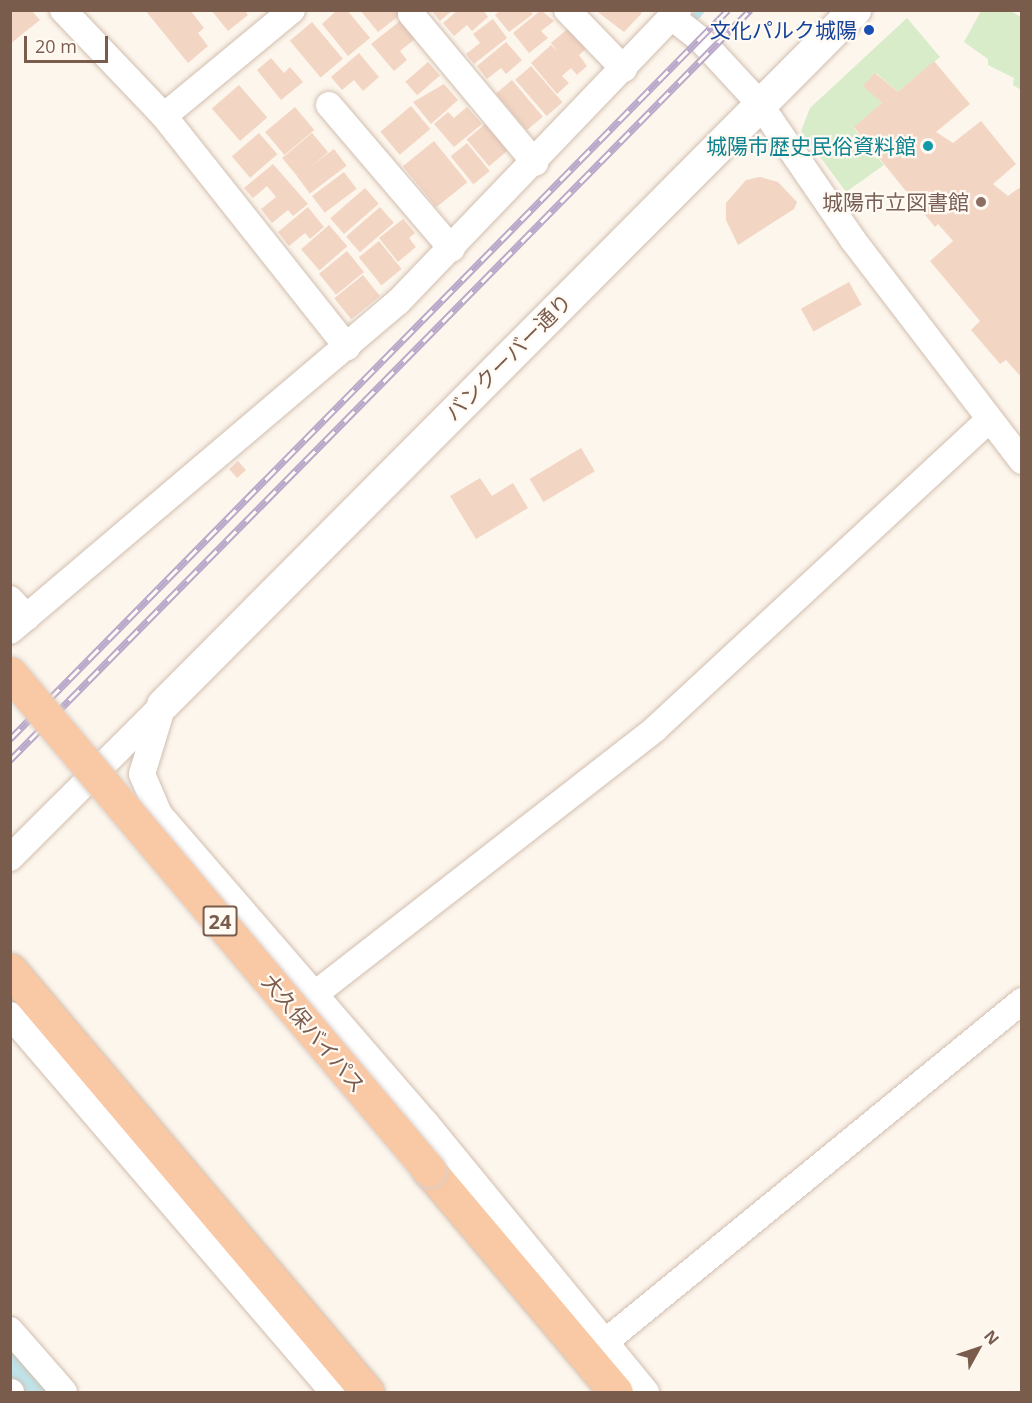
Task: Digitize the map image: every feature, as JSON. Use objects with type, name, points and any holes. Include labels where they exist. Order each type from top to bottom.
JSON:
[{"type":"highway","name":"大久保バイパス","points":[[10,673],[616,1392]]},
{"type":"highway","points":[[10,970],[353,1389]]},
{"type":"street","points":[[63,10],[164,116],[347,347]]},
{"type":"street","points":[[164,116],[292,10]]},
{"type":"street","points":[[567,10],[624,69]]},
{"type":"street","name":"バンクーバー通り","points":[[163,705],[759,103],[855,10]]},
{"type":"street","points":[[411,14],[535,163]]},
{"type":"street","points":[[16,616],[347,347],[452,249],[675,14],[759,103],[854,240],[1022,461]]},
{"type":"street","points":[[329,105],[452,249]]},
{"type":"street","points":[[315,994],[655,729],[989,420]]},
{"type":"street","points":[[10,858],[163,705]]},
{"type":"street","points":[[163,705],[142,774],[159,814],[315,994],[646,1392]]},
{"type":"street","points":[[605,1342],[1022,1001]]},
{"type":"street","points":[[10,1015],[353,1389]]},
{"type":"street","points":[[10,1330],[64,1392]]},
{"type":"green space","points":[[981,11],[1011,11],[1021,17],[1021,90],[1013,85],[1014,78],[988,65],[988,59],[964,42]]},
{"type":"green space","points":[[907,18],[940,57],[898,92],[876,73],[864,86],[882,103],[854,128],[884,165],[846,192],[801,131],[810,108]]},
{"type":"building","points":[[10,10],[31,10],[40,20],[10,44]]},
{"type":"building","points":[[145,10],[190,10],[204,28],[198,33],[208,46],[188,63]]},
{"type":"building","points":[[211,10],[245,10],[248,15],[228,31]]},
{"type":"building","points":[[337,10],[347,10],[370,38],[348,56],[322,24]]},
{"type":"building","points":[[360,10],[397,10],[400,15],[378,32]]},
{"type":"building","points":[[431,10],[453,10],[440,21]]},
{"type":"building","points":[[458,10],[483,10],[488,17],[472,31],[467,25],[454,36],[443,23]]},
{"type":"building","points":[[501,10],[530,10],[533,14],[509,32],[495,15]]},
{"type":"building","points":[[541,10],[554,21],[541,31],[548,38],[529,53],[513,33]]},
{"type":"building","points":[[595,10],[639,10],[642,13],[624,32]]},
{"type":"building","points":[[493,19],[507,38],[474,64],[466,54],[480,43],[473,34]]},
{"type":"building","points":[[400,21],[415,39],[400,51],[407,60],[394,71],[371,44]]},
{"type":"building","points":[[312,22],[343,59],[321,77],[290,41]]},
{"type":"building","points":[[571,26],[588,47],[579,55],[587,66],[577,75],[571,68],[562,76],[569,83],[557,94],[531,63],[551,45],[557,51],[551,43]]},
{"type":"building","points":[[506,42],[522,60],[506,74],[501,68],[487,79],[477,66]]},
{"type":"building","points":[[359,53],[379,77],[363,91],[354,80],[342,90],[331,77]]},
{"type":"building","points":[[271,58],[284,73],[290,67],[303,82],[281,100],[257,70]]},
{"type":"building","points":[[934,61],[970,104],[936,132],[953,143],[981,121],[1016,164],[993,184],[1008,196],[1022,186],[1022,378],[1006,360],[1000,364],[971,330],[980,321],[930,261],[953,241],[938,224],[935,227],[854,127],[882,103],[863,86],[875,73],[898,92]]},
{"type":"building","points":[[428,62],[440,76],[417,95],[405,82]]},
{"type":"building","points":[[531,66],[562,102],[547,116],[515,80]]},
{"type":"building","points":[[512,80],[543,117],[527,130],[496,93]]},
{"type":"building","points":[[444,84],[458,100],[431,124],[413,102]]},
{"type":"building","points":[[239,85],[267,117],[240,141],[212,109]]},
{"type":"building","points":[[411,106],[430,129],[400,155],[380,132]]},
{"type":"building","points":[[295,107],[314,130],[284,155],[265,132]]},
{"type":"building","points":[[467,107],[482,124],[454,147],[434,124],[448,112],[454,118]]},
{"type":"building","points":[[485,124],[507,151],[489,166],[467,139]]},
{"type":"building","points":[[259,133],[277,154],[250,178],[232,157]]},
{"type":"building","points":[[312,133],[328,152],[298,177],[282,158]]},
{"type":"building","points":[[434,141],[467,182],[436,207],[403,166]]},
{"type":"building","points":[[467,143],[490,171],[473,184],[451,156]]},
{"type":"building","points":[[334,149],[347,166],[310,193],[297,177]]},
{"type":"building","points":[[273,164],[308,204],[293,216],[288,210],[272,223],[261,209],[276,197],[267,186],[253,198],[244,188]]},
{"type":"building","points":[[344,172],[357,189],[325,213],[312,196]]},
{"type":"building","points":[[760,177],[778,182],[797,202],[794,209],[738,245],[726,220],[726,203],[746,180]]},
{"type":"building","points":[[365,188],[379,204],[344,234],[330,218]]},
{"type":"building","points":[[308,207],[324,227],[310,239],[305,233],[289,246],[278,232]]},
{"type":"building","points":[[380,207],[394,223],[360,252],[346,237]]},
{"type":"building","points":[[403,219],[415,233],[409,238],[416,247],[398,262],[379,238]]},
{"type":"building","points":[[329,225],[347,246],[319,270],[301,249]]},
{"type":"building","points":[[379,241],[402,269],[381,285],[359,257]]},
{"type":"building","points":[[347,251],[364,272],[336,295],[319,274]]},
{"type":"building","points":[[363,275],[380,296],[351,319],[334,298]]},
{"type":"building","points":[[849,282],[862,305],[814,331],[801,309]]},
{"type":"building","points":[[581,448],[595,471],[543,502],[530,479]]},
{"type":"building","points":[[238,461],[246,470],[237,478],[229,469]]},
{"type":"building","points":[[480,478],[492,496],[513,483],[528,508],[476,539],[450,496]]},
{"type":"waterway","points":[[697,15],[701,10]]},
{"type":"waterway","points":[[10,1368],[32,1392]]},
{"type":"railway","points":[[10,739],[728,10]]},
{"type":"railway","points":[[10,760],[750,10]]},
{"type":"place","name":"文化パルク城陽","points":[[869,30]]},
{"type":"place","name":"城陽市歴史民俗資料館","points":[[928,146]]},
{"type":"place","name":"城陽市立図書館","points":[[981,202]]}]
